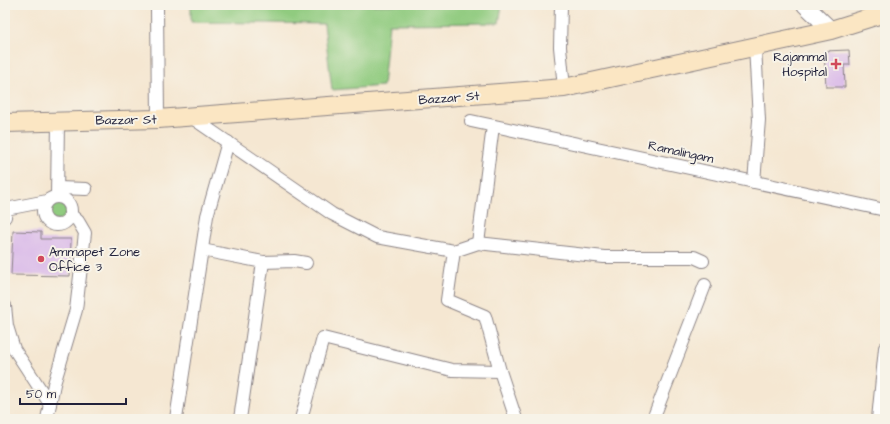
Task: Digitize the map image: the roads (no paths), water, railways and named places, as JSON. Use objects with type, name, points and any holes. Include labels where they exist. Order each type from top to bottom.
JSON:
[{"type":"main road","name":"Bazzar St","points":[[5,123],[191,117],[564,88],[831,30],[885,12]]},
{"type":"street","points":[[157,5],[158,119]]},
{"type":"street","points":[[561,5],[560,47],[564,88]]},
{"type":"street","points":[[805,5],[831,30]]},
{"type":"street","points":[[754,182],[759,120],[755,46]]},
{"type":"street","points":[[191,117],[332,214],[377,237],[454,251],[478,243],[604,257],[694,257],[703,261]]},
{"type":"street","points":[[54,195],[67,201],[70,205],[69,218],[61,224],[52,224],[43,214],[44,205],[54,195],[58,121]]},
{"type":"street","name":"Ramalingam","points":[[471,121],[885,210]]},
{"type":"street","points":[[478,243],[493,126]]},
{"type":"street","points":[[176,419],[207,216],[228,142]]},
{"type":"street","points":[[5,217],[6,210],[54,195],[86,189]]},
{"type":"street","points":[[47,419],[76,310],[85,233],[78,221],[70,214]]},
{"type":"street","points":[[202,250],[263,262],[294,260],[306,263]]},
{"type":"street","points":[[454,251],[447,300],[485,316],[500,371],[516,419]]},
{"type":"street","points":[[240,419],[263,262]]},
{"type":"street","points":[[653,419],[705,285]]},
{"type":"street","points":[[5,306],[6,327],[14,349],[50,404]]},
{"type":"street","points":[[301,419],[324,338],[452,370],[500,371]]},
{"type":"street","points":[[880,411],[885,348]]},
{"type":"place","name":"Rajammal Hospital","points":[[836,64]]},
{"type":"place","name":"Ammapet Zone Office 3","points":[[41,259]]}]
